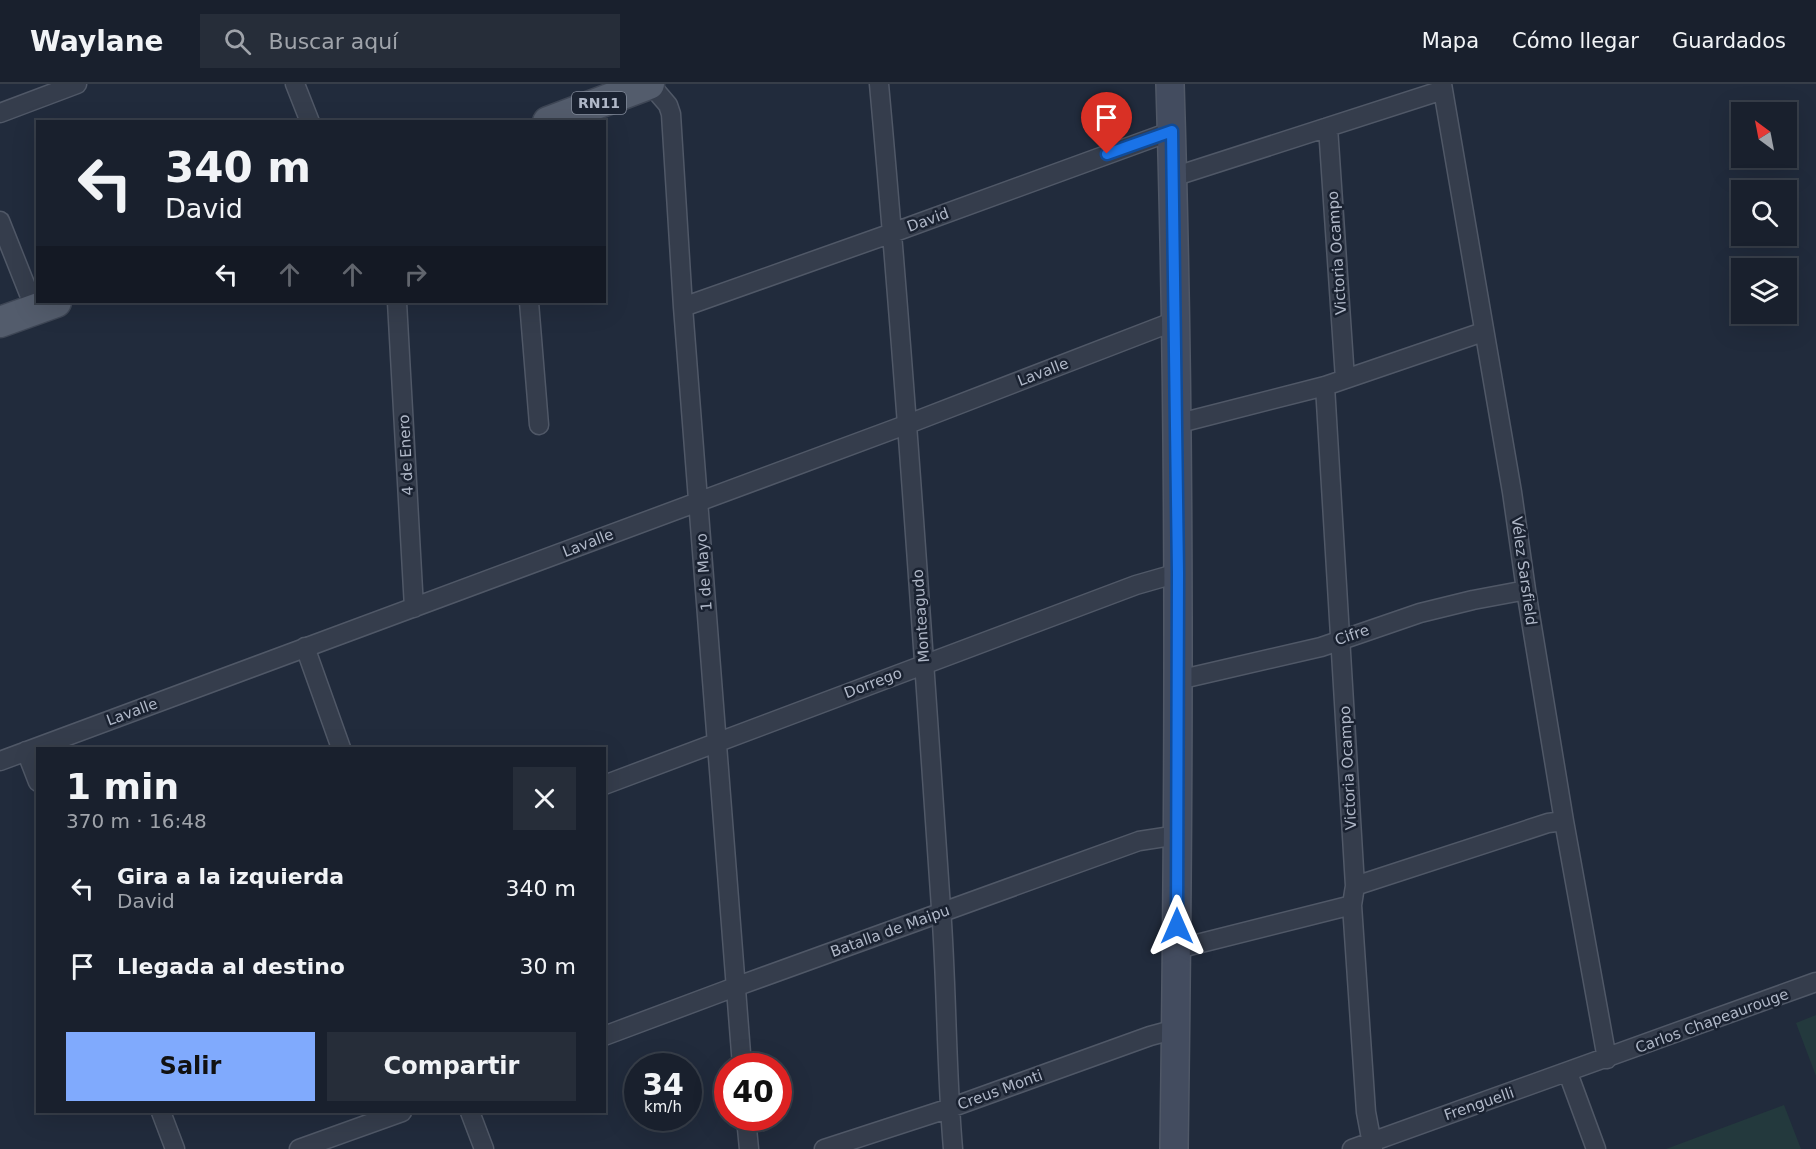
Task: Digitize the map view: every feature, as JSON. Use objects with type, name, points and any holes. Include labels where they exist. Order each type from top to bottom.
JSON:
[{"type":"main road","name":"RN11","points":[[553,120],[650,84]]},
{"type":"main road","points":[[0,322],[45,305]]},
{"type":"street","points":[[0,113],[77,84]]},
{"type":"street","points":[[295,84],[309,120]]},
{"type":"street","name":"1 de Mayo","points":[[650,84],[668,105],[671,114],[683,307],[741,1053]]},
{"type":"street","name":"Monteagudo","points":[[879,84],[908,424],[942,913],[953,1149]]},
{"type":"street","points":[[1170,84],[1178,573],[1178,835],[1174,1149]]},
{"type":"street","points":[[1173,177],[1442,87]]},
{"type":"street","name":"Vélez Sarsfield","points":[[1442,87],[1512,492],[1564,821],[1607,1059]]},
{"type":"street","name":"Victoria Ocampo","points":[[1328,127],[1345,379]]},
{"type":"street","name":"David","points":[[683,307],[1172,131]]},
{"type":"street","points":[[0,221],[36,288]]},
{"type":"street","name":"4 de Enero","points":[[397,303],[414,608]]},
{"type":"street","points":[[529,303],[539,425]]},
{"type":"street","name":"Lavalle","points":[[37,747],[908,424],[1175,321]]},
{"type":"street","points":[[1176,424],[1325,386],[1483,332]]},
{"type":"street","name":"Victoria Ocampo","points":[[1325,386],[1355,886],[1352,905],[1366,1112],[1372,1145]]},
{"type":"street","name":"Dorrego","points":[[606,784],[717,744],[924,663],[1136,585],[1178,573]]},
{"type":"street","name":"Cifre","points":[[1178,680],[1321,647],[1420,613],[1526,590]]},
{"type":"street","points":[[305,647],[341,747]]},
{"type":"street","name":"Lavalle","points":[[0,761],[36,747]]},
{"type":"street","points":[[26,751],[36,777]]},
{"type":"street","points":[[1355,886],[1548,823],[1564,821]]},
{"type":"street","name":"Batalla de Maipu","points":[[606,1035],[1138,841],[1178,835]]},
{"type":"street","points":[[1177,949],[1352,905]]},
{"type":"street","name":"Carlos Chapeaurouge","points":[[1607,1059],[1816,982]]},
{"type":"street","name":"Creus Monti","points":[[824,1149],[950,1108],[1150,1036],[1176,1029]]},
{"type":"street","name":"Frenguelli","points":[[1352,1149],[1372,1145],[1607,1059]]},
{"type":"street","points":[[1568,1073],[1596,1149]]},
{"type":"street","points":[[161,1113],[175,1149]]},
{"type":"street","points":[[299,1149],[399,1113]]},
{"type":"street","points":[[470,1113],[484,1149]]},
{"type":"street","points":[[747,1131],[749,1149]]},
{"type":"green space","points":[[1816,1015],[1816,1076],[1796,1023]]},
{"type":"green space","points":[[1784,1105],[1801,1149],[1666,1149]]},
{"type":"route","points":[[1107,154],[1172,131],[1178,573],[1177,926]]}]
